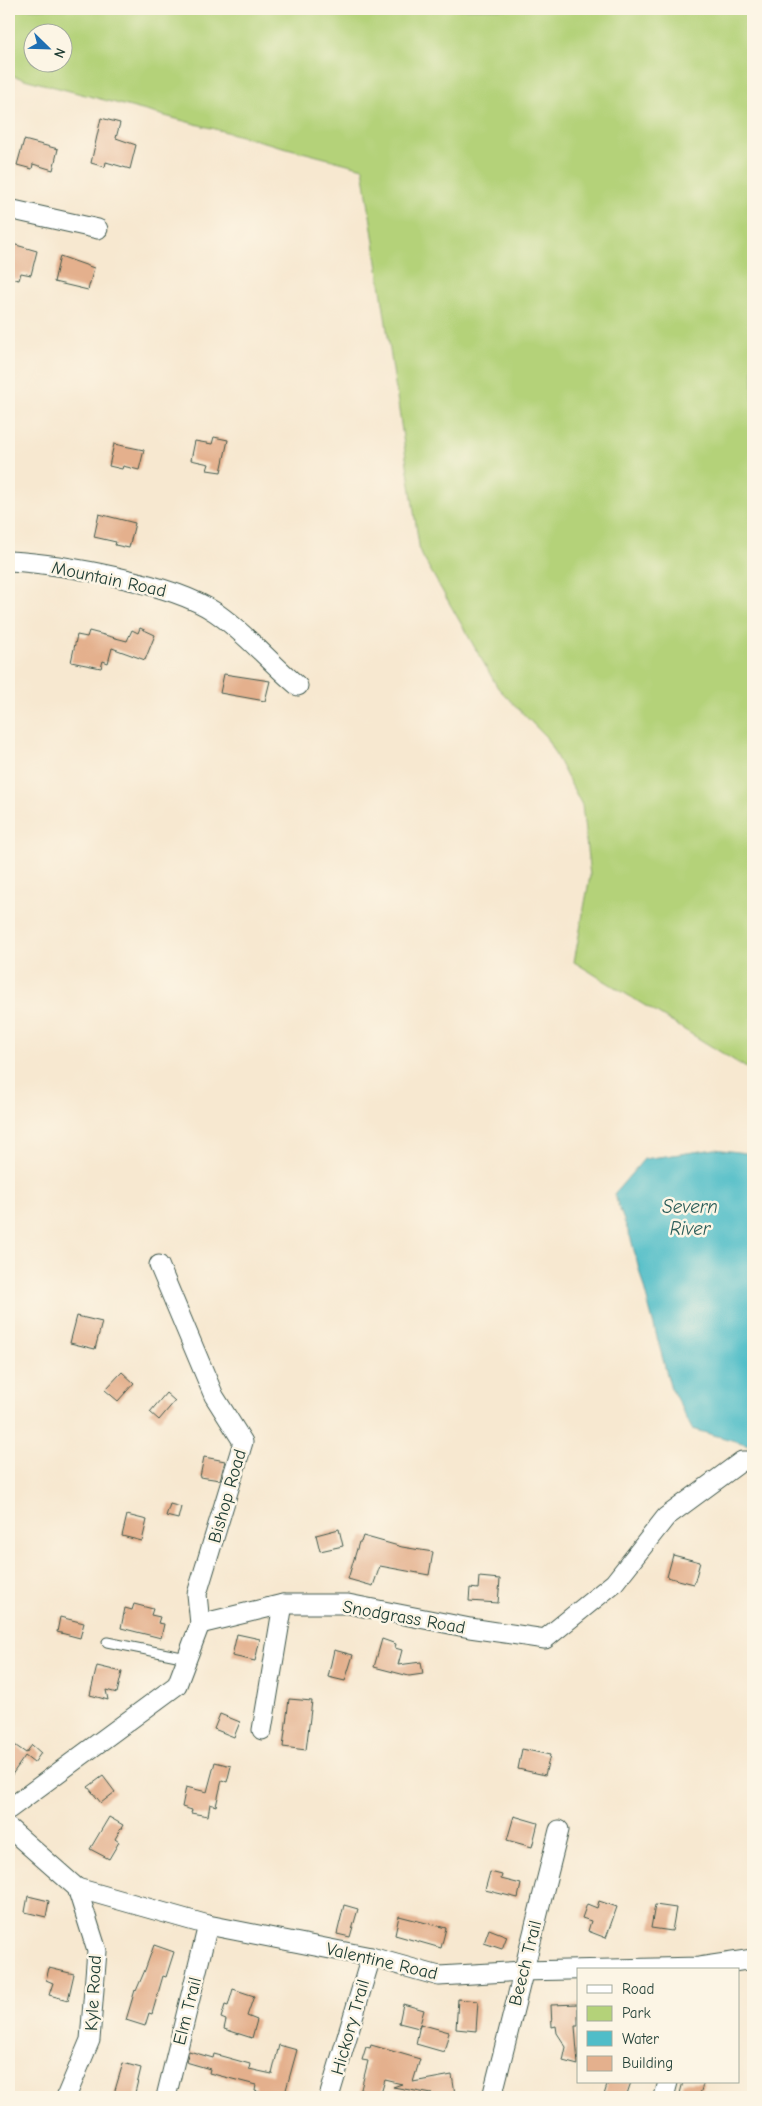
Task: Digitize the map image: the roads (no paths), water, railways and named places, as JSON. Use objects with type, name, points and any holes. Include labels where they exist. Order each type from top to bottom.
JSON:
[{"type":"street","points":[[9,209],[98,229]]},
{"type":"street","name":"Mountain Road","points":[[9,561],[66,568],[163,588],[216,612],[249,638],[264,655],[298,686]]},
{"type":"street","name":"Bishop Road","points":[[159,1265],[214,1396],[243,1442],[197,1594],[200,1624]]},
{"type":"street","name":"Snodgrass Road","points":[[200,1624],[282,1604],[348,1604],[470,1628],[545,1639],[614,1583],[666,1517],[742,1461],[753,1461]]},
{"type":"street","points":[[262,1730],[282,1604]]},
{"type":"street","points":[[9,1809],[178,1685],[200,1624]]},
{"type":"street","points":[[9,1828],[78,1888]]},
{"type":"street","name":"Beech Trail","points":[[492,2097],[559,1830]]},
{"type":"street","name":"Valentine Road","points":[[78,1888],[208,1925],[370,1957],[439,1976],[577,1970]]},
{"type":"street","name":"Kyle Road","points":[[66,2097],[90,2040],[97,1951],[78,1888]]},
{"type":"street","name":"Elm Trail","points":[[166,2097],[208,1925]]},
{"type":"street","name":"Hickory Trail","points":[[329,2097],[370,1957]]},
{"type":"street","name":"Valentine Road","points":[[699,1968],[753,1959]]},
{"type":"street","points":[[664,2097],[667,2084]]},
{"type":"lane","points":[[107,1642],[187,1658]]},
{"type":"water","name":"Severn River","points":[[715,1149],[753,1154],[753,1446],[692,1429],[670,1386],[631,1239],[614,1194],[644,1159]]}]
